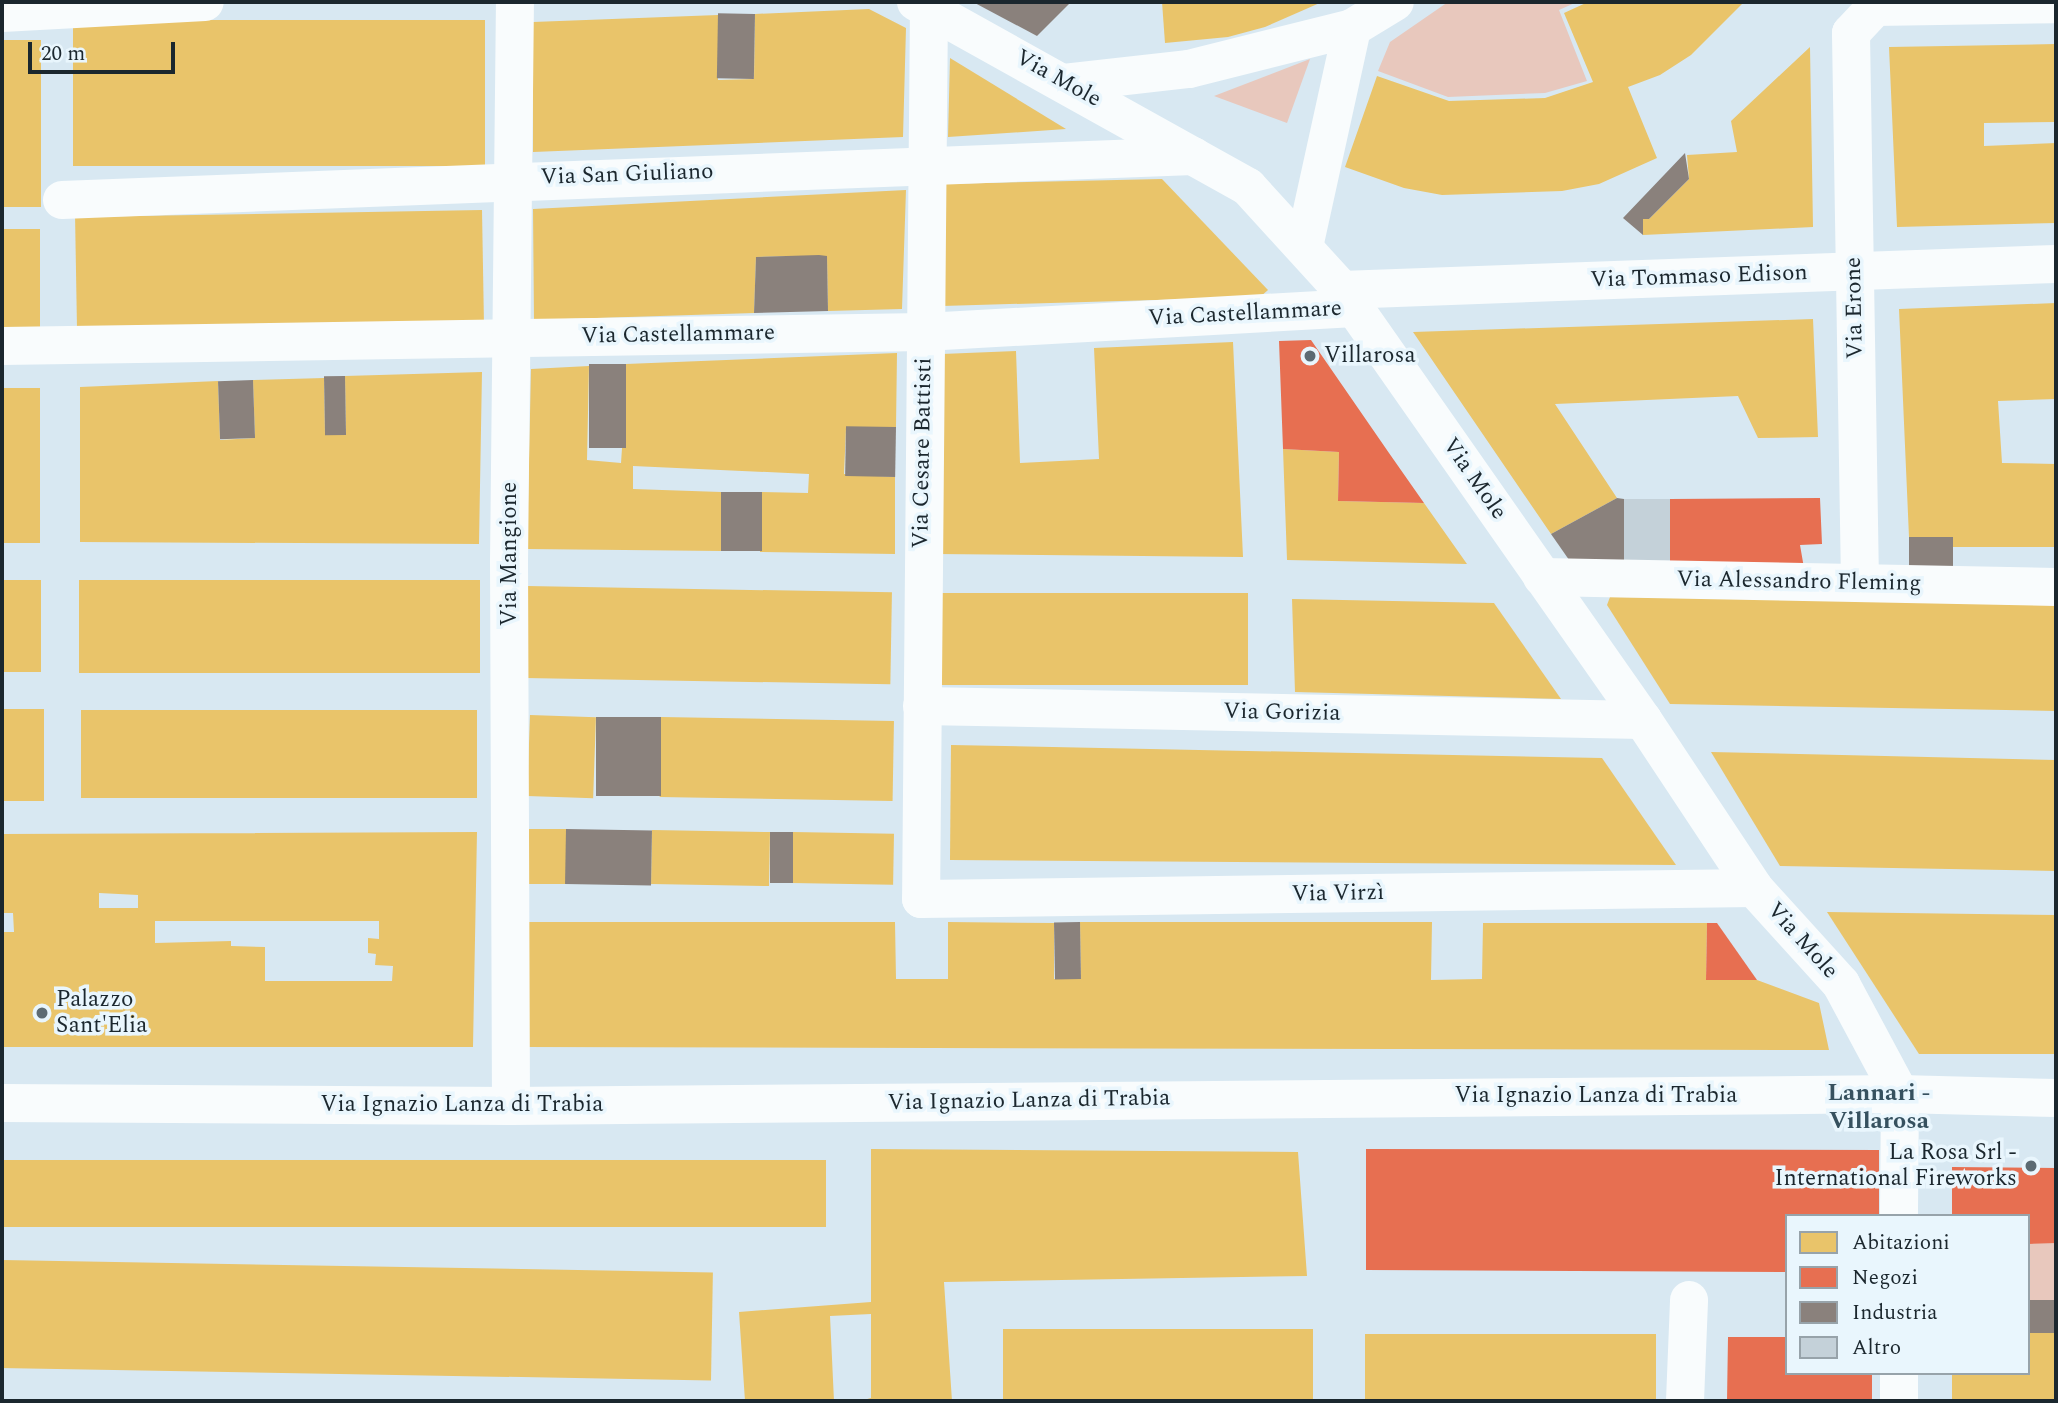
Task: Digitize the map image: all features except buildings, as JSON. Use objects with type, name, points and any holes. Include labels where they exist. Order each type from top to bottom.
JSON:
[{"type":"street","points":[[2,13],[55,6],[205,2]]},
{"type":"street","name":"Via Mangione","points":[[511,1106],[511,337],[515,2]]},
{"type":"street","points":[[1065,83],[1189,69],[1352,28],[1395,2]]},
{"type":"street","name":"Via Mole","points":[[923,4],[1248,187],[1304,247],[1348,299],[1643,720],[1754,888],[1841,984],[1900,1094]]},
{"type":"street","name":"Via Cesare Battisti","points":[[921,899],[927,163],[923,4]]},
{"type":"street","points":[[1869,14],[2056,4]]},
{"type":"street","name":"Via Erone","points":[[1860,583],[1855,271],[1869,14]]},
{"type":"street","points":[[1304,247],[1352,28]]},
{"type":"street","name":"Via San Giuliano","points":[[62,200],[513,179],[1193,156]]},
{"type":"street","name":"Via Tommaso Edison","points":[[1348,299],[1855,271],[2056,264]]},
{"type":"street","name":"Via Castellammare","points":[[2,346],[925,332],[1348,299]]},
{"type":"street","name":"Via Alessandro Fleming","points":[[1542,577],[2056,587]]},
{"type":"street","name":"Via Gorizia","points":[[922,706],[1643,720]]},
{"type":"street","name":"Via Virzì","points":[[921,899],[1754,888]]},
{"type":"street","points":[[1899,1214],[1900,1094]]},
{"type":"street","name":"Via Ignazio Lanza di Trabia","points":[[2,1103],[511,1106],[1900,1094],[2056,1098]]},
{"type":"street","points":[[1685,1401],[1689,1300]]},
{"type":"street","points":[[1899,1375],[1899,1401]]},
{"type":"shaded area","points":[[1448,2],[1577,2],[1559,10],[1587,81],[1545,93],[1448,97],[1378,71],[1390,42]]},
{"type":"shaded area","points":[[1310,59],[1287,123],[1214,96]]},
{"type":"shaded area","points":[[2030,1243],[2056,1243],[2056,1300],[2030,1300]]},
{"type":"place","name":"Villarosa","points":[[1310,356]]},
{"type":"place","name":"Palazzo Sant'Elia","points":[[42,1013]]},
{"type":"place","name":"La Rosa Srl - International Fireworks","points":[[2031,1166]]},
{"type":"district","name":"Lannari - Villarosa","points":[[1879,1108]]}]
